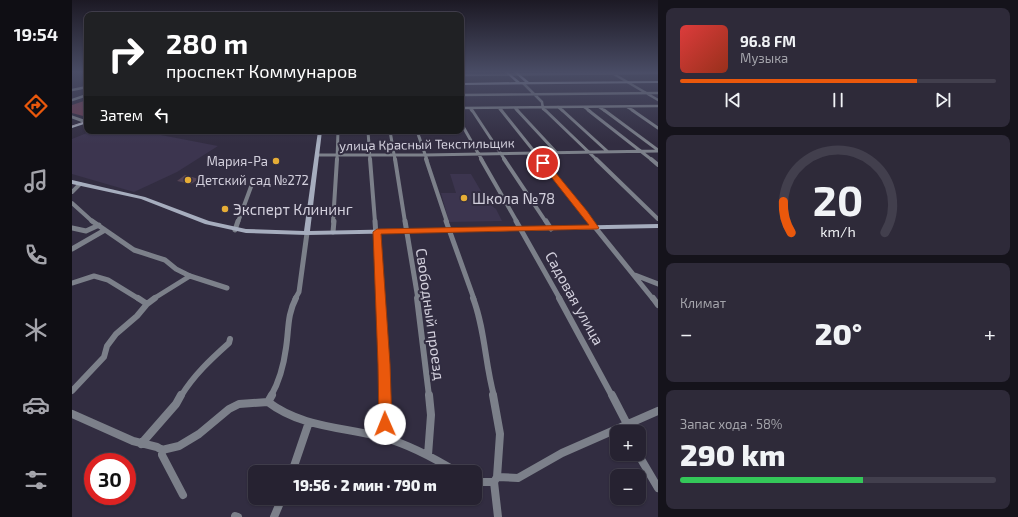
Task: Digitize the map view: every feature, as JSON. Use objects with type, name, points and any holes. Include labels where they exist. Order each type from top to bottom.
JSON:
[{"type":"street","points":[[72,100],[84,96]]},
{"type":"street","points":[[537,96],[542,102],[543,109],[586,152],[658,219]]},
{"type":"street","points":[[626,106],[658,128]]},
{"type":"street","points":[[464,108],[658,106]]},
{"type":"street","points":[[558,107],[607,151]]},
{"type":"street","points":[[584,107],[658,165]]},
{"type":"street","points":[[599,107],[658,150]]},
{"type":"street","points":[[470,108],[551,228]]},
{"type":"street","points":[[499,108],[584,213],[594,228],[658,305]]},
{"type":"street","points":[[515,108],[556,152]]},
{"type":"street","points":[[72,117],[84,120]]},
{"type":"street","points":[[72,126],[84,122]]},
{"type":"street","name":"Садовая улица","points":[[464,128],[521,229],[623,425]]},
{"type":"street","points":[[268,402],[275,389],[286,349],[290,310],[299,292],[320,134]]},
{"type":"street","points":[[333,232],[338,134]]},
{"type":"street","points":[[368,134],[377,232],[384,364],[386,438]]},
{"type":"street","name":"Свободный проезд","points":[[390,134],[392,155],[418,302],[431,415],[428,455]]},
{"type":"street","points":[[418,134],[461,266],[480,316],[488,374],[495,402],[500,434],[496,480],[498,517]]},
{"type":"street","name":"улица Красный Текстильщик","points":[[317,155],[425,155],[658,150]]},
{"type":"street","points":[[72,182],[148,199],[207,223],[234,230],[307,233],[658,226]]},
{"type":"street","points":[[72,192],[80,184]]},
{"type":"street","points":[[234,230],[252,184]]},
{"type":"street","points":[[72,203],[86,217],[134,250],[165,260],[176,269],[190,276],[227,288]]},
{"type":"street","points":[[72,228],[86,231],[99,225]]},
{"type":"street","points":[[72,249],[105,230]]},
{"type":"street","points":[[634,275],[658,284]]},
{"type":"street","points":[[72,283],[94,276],[108,280],[147,304]]},
{"type":"street","points":[[72,391],[104,357],[106,346],[116,334],[137,316],[147,304],[163,292],[190,276]]},
{"type":"street","points":[[141,444],[176,404],[190,381],[202,367],[229,343],[230,339]]},
{"type":"street","points":[[72,414],[141,444],[157,447],[162,450],[179,446],[199,434],[229,409],[239,404],[268,402],[283,413],[298,419],[386,438],[428,455],[445,465]]},
{"type":"street","points":[[631,425],[658,411]]},
{"type":"street","points":[[294,465],[309,422]]},
{"type":"street","points":[[482,482],[518,478],[562,453],[610,434]]},
{"type":"street","points":[[162,450],[162,455],[183,495]]},
{"type":"street","points":[[642,461],[658,488]]},
{"type":"street","points":[[274,517],[279,505]]},
{"type":"shaded area","points":[[84,101],[84,116],[72,113],[72,105]]},
{"type":"shaded area","points":[[84,134],[156,134],[218,146],[177,172],[134,192],[72,174],[72,139]]},
{"type":"shaded area","name":"Школа №78","points":[[450,174],[471,174],[488,203],[496,209],[502,221],[449,222],[441,193],[456,193]]},
{"type":"building","name":"Детский сад №272","points":[[185,175],[199,179],[191,184],[177,181]]},
{"type":"tram line","points":[[72,126],[84,122]]},
{"type":"place","name":"Мария-Ра","points":[[276,161]]},
{"type":"place","name":"Детский сад №272","points":[[188,180]]},
{"type":"place","name":"Школа №78","points":[[464,198]]},
{"type":"place","name":"Эксперт Клининг","points":[[225,209]]},
{"type":"route","points":[[385,424],[384,364],[377,232],[594,228],[584,213],[543,163]]}]
